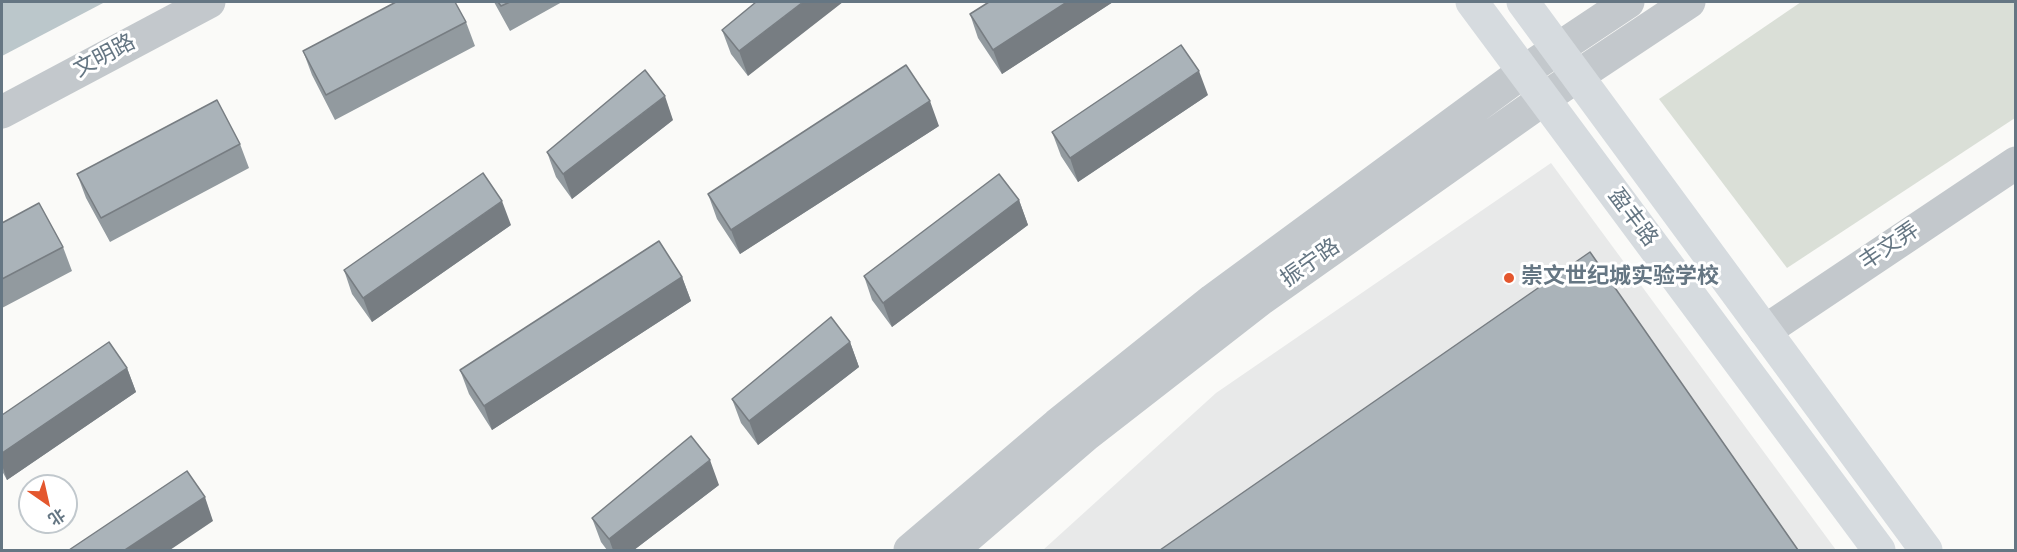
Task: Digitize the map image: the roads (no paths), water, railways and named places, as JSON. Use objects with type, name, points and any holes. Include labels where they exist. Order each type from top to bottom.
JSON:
[{"type":"main road","name":"盈丰路","points":[[1472,2],[1879,550]]},
{"type":"main road","name":"盈丰路","points":[[1523,2],[1926,550]]},
{"type":"street","name":"文明路","points":[[2,112],[209,2]]},
{"type":"street","name":"振宁路","points":[[910,550],[1057,424],[1213,300],[1523,72],[1628,2]]},
{"type":"street","name":"振宁路","points":[[952,550],[1086,435],[1261,299],[1544,99],[1689,2]]},
{"type":"street","name":"丰文弄","points":[[1765,331],[2016,163]]},
{"type":"place","name":"崇文世纪城实验学校","points":[[1509,278]]}]
